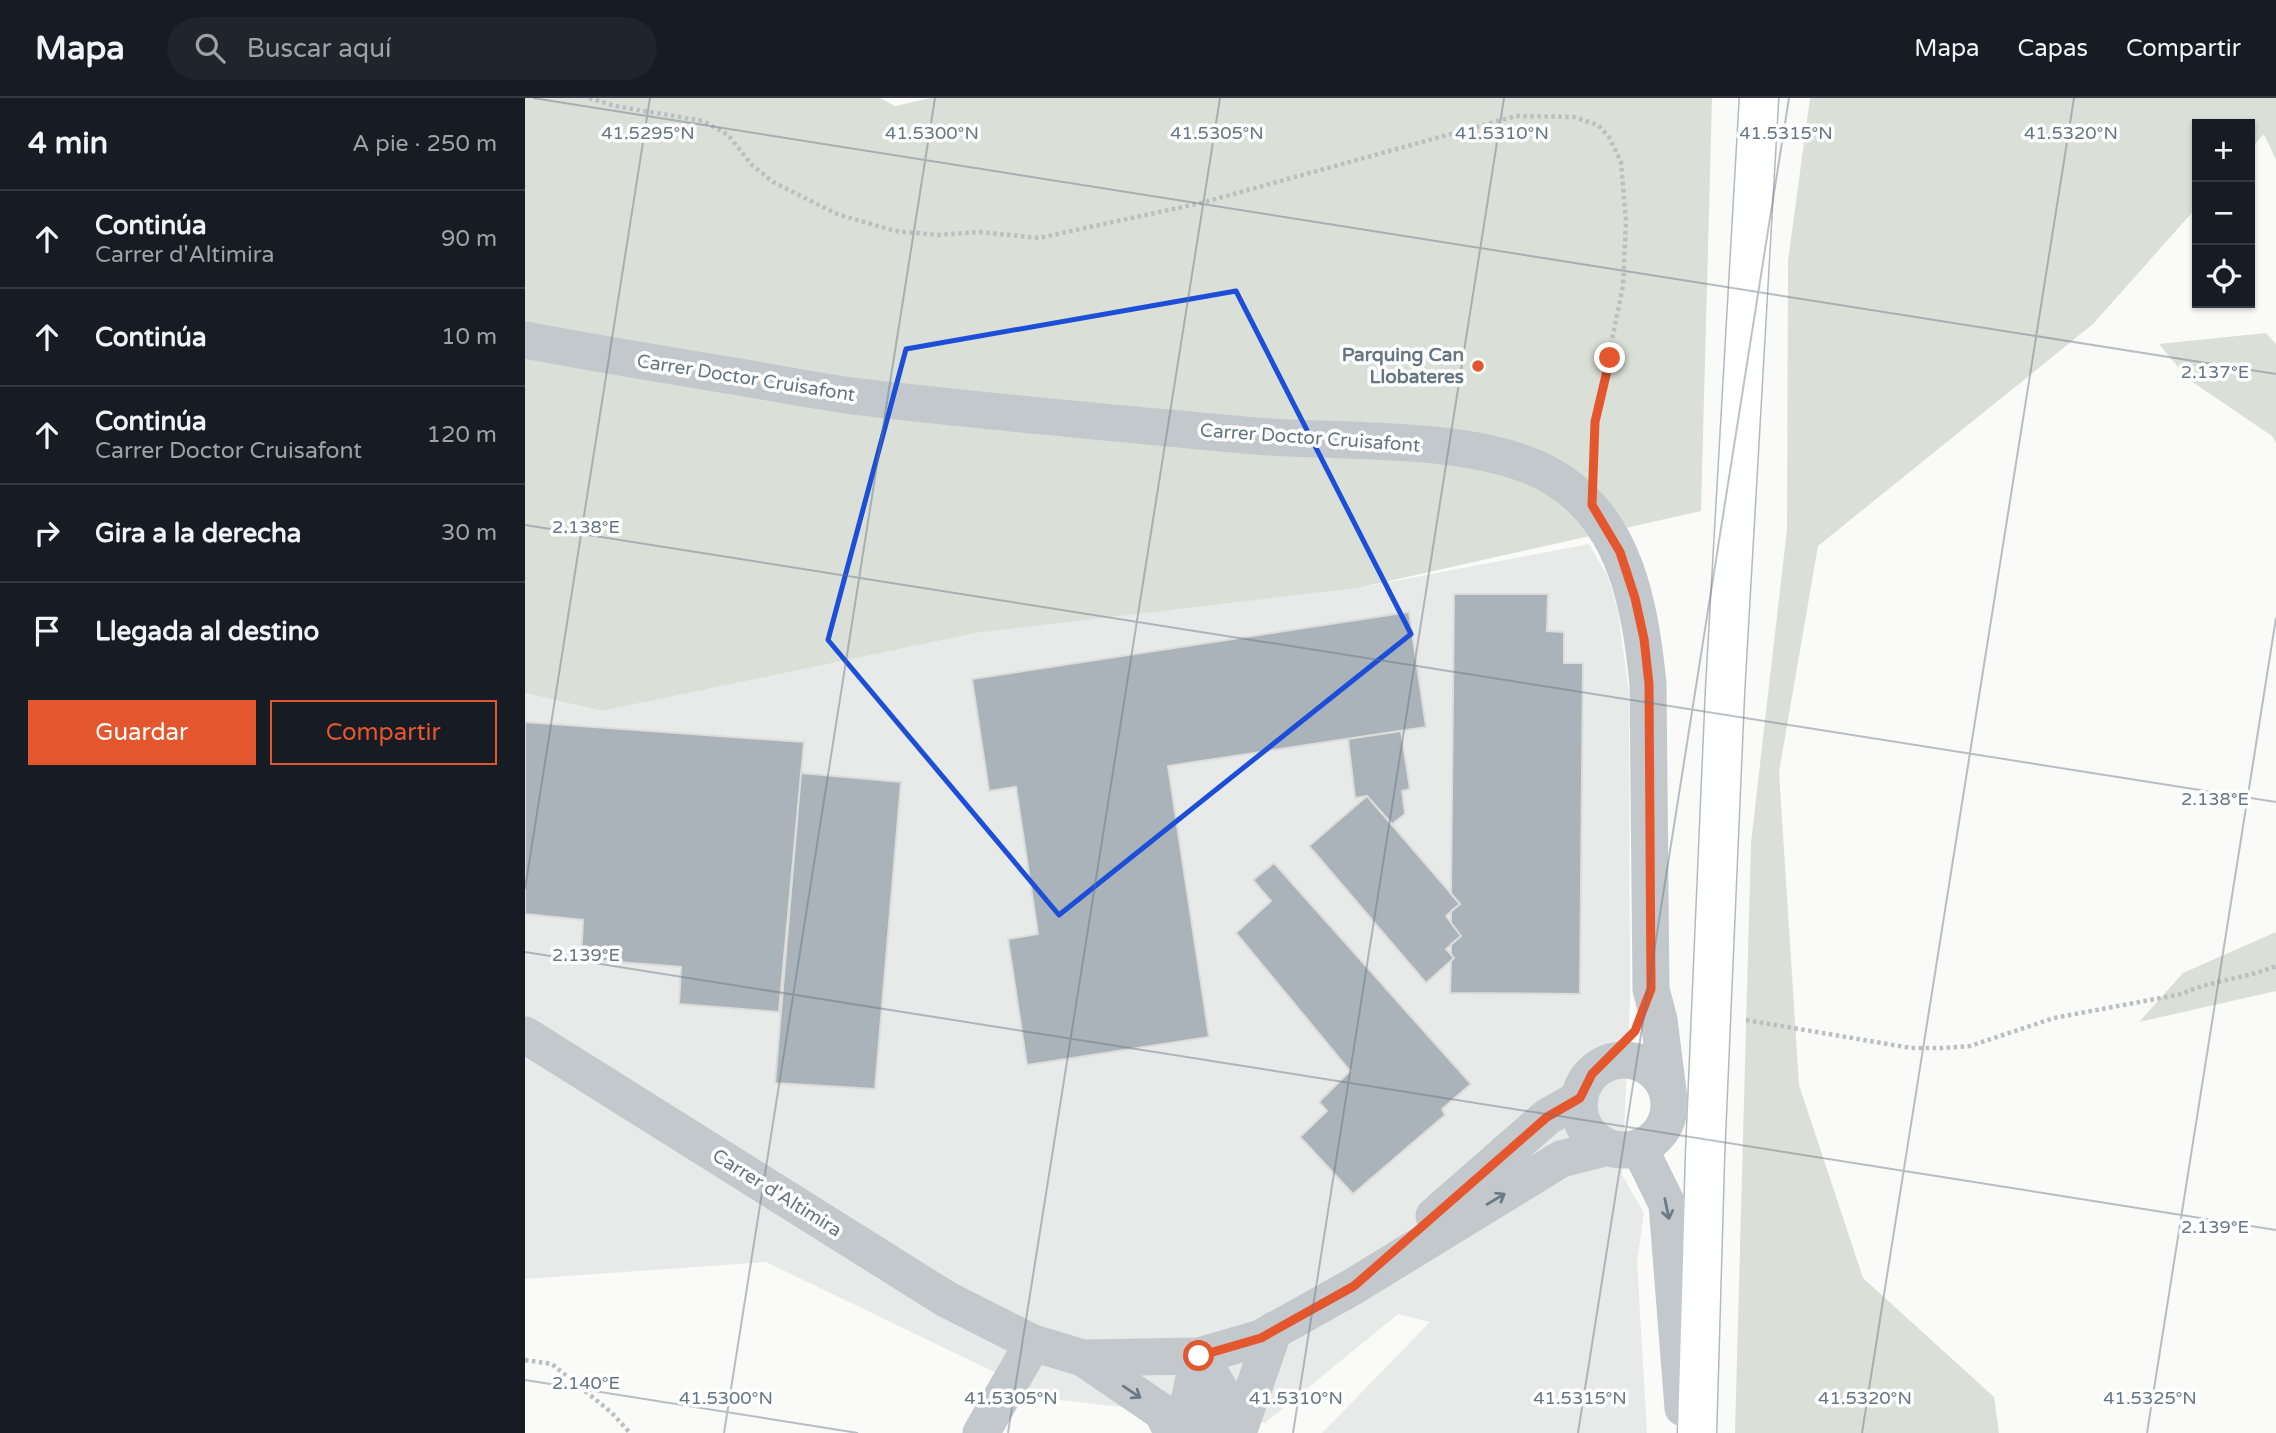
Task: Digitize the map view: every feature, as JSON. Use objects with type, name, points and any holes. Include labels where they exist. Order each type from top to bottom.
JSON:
[{"type":"main road","points":[[1697,1433],[1705,1156],[1725,692],[1759,98]]},
{"type":"street","name":"Carrer Doctor Cruisafont","points":[[525,340],[859,397],[1248,436],[1452,448],[1509,457],[1553,477],[1592,505],[1620,552],[1635,598],[1644,639],[1649,684],[1651,989],[1659,1020],[1669,1099]]},
{"type":"street","name":"Carrer Doctor Cruisafont","points":[[1603,1065],[1635,1031],[1651,989]]},
{"type":"street","name":"Carrer d'Altimira","points":[[525,1035],[946,1299],[1033,1343],[1083,1358],[1199,1356],[1261,1338],[1354,1286],[1561,1159],[1623,1147]]},
{"type":"street","points":[[1623,1147],[1653,1140],[1668,1114],[1669,1099],[1665,1085],[1644,1065],[1623,1060],[1603,1065],[1584,1085],[1580,1098],[1585,1127],[1623,1147],[1667,1204],[1685,1433]]},
{"type":"street","name":"Carrer d'Altimira","points":[[1354,1286],[1547,1117],[1580,1098]]},
{"type":"street","points":[[1238,1433],[1275,1330]]},
{"type":"street","points":[[981,1433],[1033,1343]]},
{"type":"street","points":[[1190,1433],[1189,1401],[1199,1356]]},
{"type":"street","points":[[1199,1356],[1221,1391],[1222,1433]]},
{"type":"street","points":[[1083,1358],[1162,1412],[1173,1433]]},
{"type":"path","points":[[589,98],[615,106],[703,121],[728,135],[752,165],[772,182],[837,214],[895,231],[939,234],[980,232],[1039,238],[1201,204],[1516,116],[1574,117],[1598,125],[1609,137],[1621,162],[1626,221],[1623,286],[1595,422],[1592,505]]},
{"type":"path","points":[[1713,1013],[1812,1033],[1839,1034],[1911,1048],[1970,1046],[2055,1018],[2182,994],[2199,986],[2244,978],[2276,966]]},
{"type":"path","points":[[525,1360],[552,1364],[612,1413],[630,1433]]},
{"type":"highlighted area","points":[[1236,291],[1411,634],[1059,915],[828,640],[906,349]]},
{"type":"shaded area","points":[[525,98],[880,98],[895,106],[931,98],[1712,98],[1701,511],[1358,588],[976,633],[602,711],[525,693]]},
{"type":"shaded area","points":[[1810,98],[2276,98],[2276,160],[2264,134],[2255,144],[2255,119],[2192,119],[2192,213],[2093,324],[1818,546],[1779,772],[1799,1085],[1863,1278],[1994,1397],[1999,1433],[1735,1433],[1751,843],[1787,529],[1788,261]]},
{"type":"shaded area","points":[[2266,333],[2276,344],[2276,443],[2272,436],[2188,379],[2159,344]]},
{"type":"shaded area","points":[[1589,544],[1608,577],[1618,612],[1629,692],[1630,999],[1622,1175],[1644,1213],[1637,1262],[1647,1433],[1322,1433],[1430,1322],[1398,1314],[1265,1423],[1050,1399],[766,1262],[525,1279],[525,693],[602,711],[976,633],[1358,588]]},
{"type":"shaded area","points":[[2276,932],[2276,991],[2139,1022],[2183,973]]},
{"type":"building","points":[[1454,594],[1548,594],[1547,631],[1564,632],[1564,663],[1583,663],[1580,994],[1450,993],[1451,961],[1454,958],[1451,944],[1461,936],[1451,923],[1451,911],[1460,904],[1451,894]]},
{"type":"building","points":[[1409,612],[1426,727],[1168,766],[1209,1037],[1027,1065],[1008,939],[1038,934],[1016,787],[989,791],[972,679]]},
{"type":"building","points":[[525,722],[804,742],[779,1012],[679,1004],[681,967],[581,959],[583,920],[525,914]]},
{"type":"building","points":[[1401,731],[1410,789],[1402,791],[1405,814],[1392,824],[1367,796],[1355,798],[1348,739]]},
{"type":"building","points":[[801,773],[901,782],[875,1089],[775,1083]]},
{"type":"building","points":[[1367,796],[1460,904],[1446,916],[1461,936],[1446,949],[1454,958],[1426,983],[1309,846]]},
{"type":"building","points":[[1274,863],[1471,1084],[1442,1109],[1445,1115],[1353,1194],[1300,1137],[1327,1111],[1319,1102],[1350,1071],[1236,933],[1271,901],[1253,880]]},
{"type":"place","name":"Parquing Can Llobateres","points":[[1478,366]]},
{"type":"route","points":[[1199,1356],[1261,1338],[1354,1286],[1547,1117],[1580,1098],[1584,1085],[1592,1074],[1620,1049],[1635,1031],[1651,989],[1649,684],[1644,639],[1635,598],[1620,552],[1592,505],[1595,422],[1610,358]]}]
